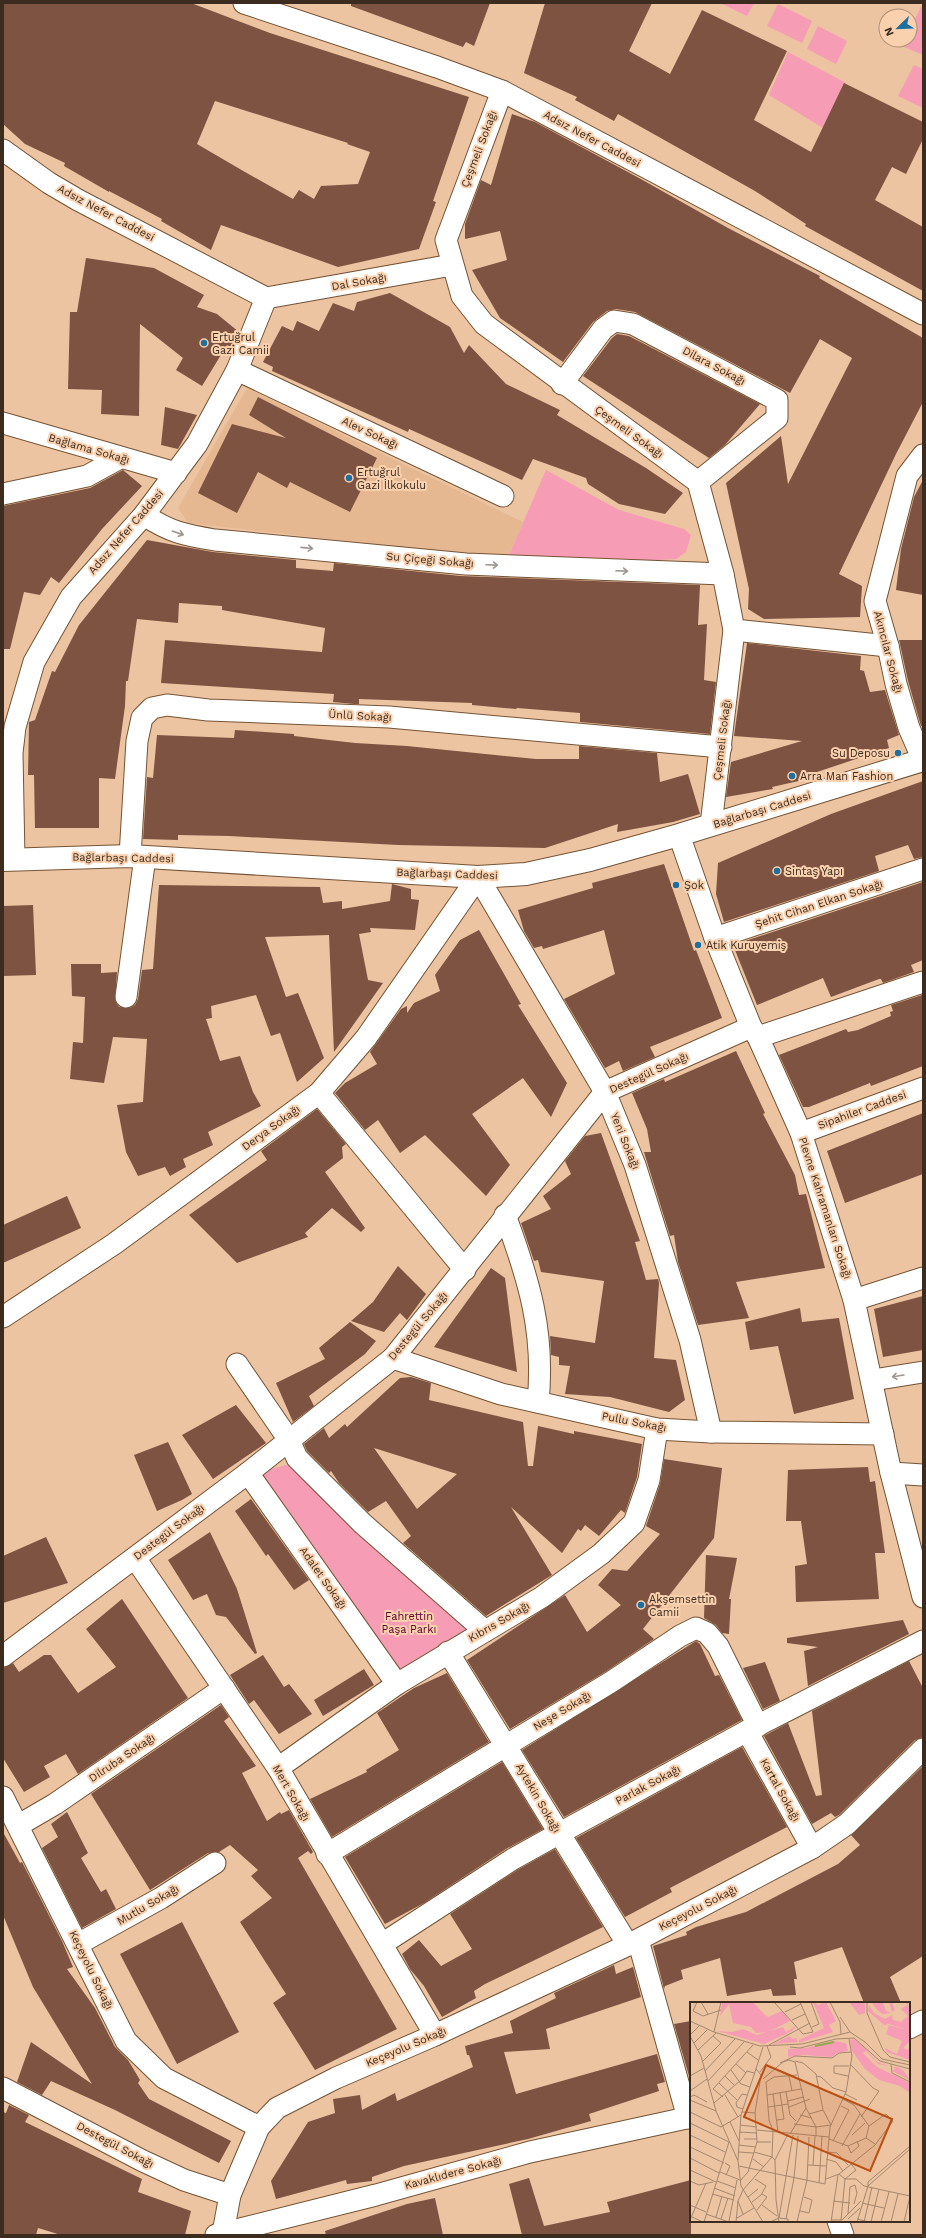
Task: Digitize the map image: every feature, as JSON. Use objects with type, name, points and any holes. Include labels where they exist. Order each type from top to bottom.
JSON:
[{"type":"street","name":"Adsız Nefer Caddesi","points":[[244,3],[437,67],[502,91],[923,314]]},
{"type":"street","name":"Çeşmeli Sokağı","points":[[502,91],[446,240],[452,265],[462,296],[484,324],[562,384],[698,482],[723,574],[734,630],[711,825]]},
{"type":"street","name":"Adsız Nefer Caddesi","points":[[3,150],[49,183],[78,200],[266,298],[237,370],[197,444],[144,515],[71,597],[34,662],[15,727],[8,859]]},
{"type":"street","name":"Dal Sokağı","points":[[266,298],[452,265]]},
{"type":"street","name":"Dilara Sokağı","points":[[562,384],[603,329],[614,321],[633,324],[778,400],[777,418],[698,482]]},
{"type":"street","name":"Alev Sokağı","points":[[237,370],[503,496]]},
{"type":"street","name":"Bağlama Sokağı","points":[[3,423],[176,473]]},
{"type":"street","name":"Akıncılar Sokağı","points":[[923,455],[907,476],[875,600],[888,646],[896,684],[909,728],[923,760]]},
{"type":"street","points":[[3,494],[87,476],[120,458]]},
{"type":"street","name":"Su Çiçeği Sokağı","points":[[144,515],[165,528],[184,535],[215,540],[466,564],[723,574]]},
{"type":"street","points":[[734,630],[888,646]]},
{"type":"street","name":"Ünlü Sokağı","points":[[126,997],[137,856],[137,741],[142,718],[152,708],[167,705],[208,710],[389,717],[721,747]]},
{"type":"street","name":"Bağlarbaşı Caddesi","points":[[8,859],[137,856],[478,877],[526,874],[590,860],[679,835],[923,760]]},
{"type":"street","name":"Plevne Kahramanları Sokağı","points":[[679,835],[715,938],[754,1032],[801,1133],[854,1300],[873,1380],[891,1473],[923,1597]]},
{"type":"street","name":"Şehit Cihan Elkan Sokağı","points":[[715,938],[923,869]]},
{"type":"street","name":"Yeni Sokağı","points":[[478,877],[605,1092],[635,1165],[690,1340],[711,1432]]},
{"type":"street","name":"Derya Sokağı","points":[[3,1316],[114,1244],[319,1093],[366,1038],[478,877]]},
{"type":"street","name":"Destegül Sokağı","points":[[3,1656],[248,1473],[393,1358],[465,1270],[505,1216],[605,1092],[754,1032],[923,982]]},
{"type":"street","name":"Sipahiler Caddesi","points":[[801,1133],[923,1088]]},
{"type":"street","points":[[319,1093],[465,1270]]},
{"type":"street","points":[[505,1216],[526,1272],[537,1320],[540,1375],[538,1402]]},
{"type":"street","points":[[854,1300],[923,1278]]},
{"type":"street","name":"Pullu Sokağı","points":[[393,1358],[501,1394],[657,1429],[711,1432],[883,1434]]},
{"type":"street","points":[[237,1364],[289,1440],[298,1458],[362,1523],[484,1631]]},
{"type":"street","points":[[873,1380],[923,1372]]},
{"type":"street","name":"Kıbrıs Sokağı","points":[[278,1768],[397,1684],[448,1652],[542,1597],[595,1559],[634,1523],[649,1480],[657,1429]]},
{"type":"street","name":"Adalet Sokağı","points":[[248,1473],[397,1684]]},
{"type":"street","points":[[891,1473],[923,1475]]},
{"type":"street","name":"Mert Sokağı","points":[[135,1558],[278,1768],[327,1854],[435,2035]]},
{"type":"street","name":"Neşe Sokağı","points":[[327,1854],[506,1744],[611,1682],[680,1636],[696,1628],[706,1633],[718,1646],[753,1729]]},
{"type":"street","name":"Parlak Sokağı","points":[[382,1944],[513,1859],[753,1729],[923,1641]]},
{"type":"street","name":"Aytekin Sokağı","points":[[448,1652],[506,1744],[558,1834],[633,1942],[689,2118]]},
{"type":"street","name":"Dilruba Sokağı","points":[[19,1825],[55,1804],[224,1688]]},
{"type":"street","name":"Kartal Sokağı","points":[[753,1729],[812,1848]]},
{"type":"street","name":"Keçeyolu Sokağı","points":[[3,1797],[19,1825],[78,1944],[84,1961],[126,2041],[164,2078],[259,2127],[277,2108],[336,2078],[435,2035],[633,1942],[812,1848],[847,1824],[923,1749]]},
{"type":"street","name":"Mutlu Sokağı","points":[[78,1944],[161,1898],[215,1863]]},
{"type":"street","points":[[910,2028],[923,2021]]},
{"type":"street","name":"Destegül Sokağı","points":[[3,2088],[143,2161],[184,2180],[230,2195]]},
{"type":"street","name":"Kavaklıdere Sokağı","points":[[219,2234],[376,2194],[530,2152],[689,2118]]},
{"type":"street","points":[[219,2234],[230,2195],[259,2127]]},
{"type":"street","points":[[838,2222],[843,2235]]},
{"type":"shaded area","points":[[247,388],[523,522],[506,562],[427,550],[188,523],[178,508]]},
{"type":"green space","points":[[720,3],[754,3],[747,16]]},
{"type":"green space","points":[[923,3],[923,55],[907,48],[918,48],[918,13]]},
{"type":"green space","points":[[778,4],[812,21],[802,43],[767,26]]},
{"type":"green space","points":[[818,26],[847,41],[836,64],[807,49]]},
{"type":"green space","points":[[788,52],[846,83],[823,128],[769,95]]},
{"type":"green space","points":[[914,65],[923,69],[923,108],[898,96]]},
{"type":"green space","points":[[546,470],[619,510],[684,529],[691,535],[686,552],[676,559],[639,561],[506,562]]},
{"type":"green space","name":"Fahrettin Paşa Parkı","points":[[298,1462],[467,1630],[400,1670],[255,1473]]},
{"type":"building","points":[[3,3],[191,3],[270,33],[469,97],[433,201],[436,202],[419,249],[338,267],[221,225],[211,250],[161,221],[162,219],[109,192],[64,166],[65,163],[25,144],[3,124]],"holes":[[[215,101],[348,143],[347,144],[370,152],[358,184],[321,186],[314,199],[299,190],[293,199],[197,144]]]},
{"type":"building","points":[[351,3],[490,3],[474,46],[466,42],[463,47],[351,6]]},
{"type":"building","points":[[545,3],[652,3],[629,51],[670,74],[702,10],[787,51],[754,120],[811,152],[844,83],[923,122],[923,139],[906,174],[892,167],[875,200],[923,227],[923,291],[805,226],[806,224],[755,191],[618,114],[614,121],[575,100],[577,97],[524,73]]},
{"type":"building","points":[[512,114],[535,122],[728,228],[820,276],[819,278],[923,338],[923,402],[896,454],[839,574],[862,586],[860,617],[764,619],[748,609],[749,589],[726,483],[781,436],[788,484],[852,358],[820,339],[790,393],[635,312],[616,309],[607,311],[593,322],[563,362],[500,318],[472,270],[507,260],[500,231],[465,239],[465,224],[481,180],[491,185]]},
{"type":"building","points":[[86,258],[154,268],[204,295],[197,307],[217,314],[239,332],[233,348],[227,345],[202,386],[176,370],[183,358],[140,324],[139,416],[101,414],[102,390],[68,389],[70,312],[77,312]]},
{"type":"building","points":[[390,293],[450,327],[464,353],[469,345],[506,384],[560,410],[557,415],[646,468],[683,493],[665,514],[619,504],[588,484],[586,478],[533,459],[522,480],[409,429],[408,432],[272,371],[273,367],[263,362],[282,326],[293,331],[297,321],[319,331],[333,303],[354,311],[357,302]]},
{"type":"building","points":[[617,334],[629,336],[760,404],[725,445],[709,458],[583,376],[612,338]]},
{"type":"building","points":[[258,397],[377,458],[350,512],[290,482],[287,488],[258,472],[237,513],[198,493],[232,424],[286,438],[249,415]]},
{"type":"building","points":[[165,407],[197,415],[178,449],[161,445]]},
{"type":"building","points":[[123,470],[142,486],[102,529],[59,583],[51,577],[40,595],[24,592],[10,649],[3,649],[3,506],[90,488]]},
{"type":"building","points":[[923,480],[923,595],[896,590],[901,549],[914,497]]},
{"type":"building","points":[[147,540],[213,552],[296,560],[296,568],[333,571],[334,563],[461,576],[700,585],[698,625],[707,624],[704,680],[716,682],[710,734],[580,722],[580,713],[472,705],[472,703],[359,699],[359,704],[354,704],[333,702],[334,694],[161,683],[165,640],[322,652],[325,628],[222,610],[222,606],[179,603],[178,623],[137,619],[128,681],[126,681],[125,706],[115,779],[99,778],[99,828],[35,828],[34,775],[28,775],[29,722],[35,720],[52,671],[55,672],[79,625]]},
{"type":"building","points":[[899,640],[923,640],[923,726],[921,726],[908,681]]},
{"type":"building","points":[[747,643],[861,656],[860,670],[864,671],[870,692],[885,690],[899,735],[887,740],[889,748],[811,774],[812,778],[772,787],[773,789],[726,797],[731,762],[802,741],[734,736]]},
{"type":"building","points":[[235,730],[294,734],[294,736],[355,743],[407,746],[536,759],[579,759],[579,746],[657,753],[660,782],[688,774],[700,814],[673,822],[617,832],[618,824],[545,848],[398,845],[229,836],[178,835],[178,840],[143,839],[147,777],[153,778],[157,735],[234,738]]},
{"type":"building","points":[[923,781],[923,857],[914,859],[908,845],[875,856],[879,871],[724,922],[716,894],[718,863],[831,814]]},
{"type":"building","points":[[664,864],[694,951],[696,950],[722,1018],[650,1047],[655,1057],[623,1071],[619,1061],[605,1068],[564,999],[615,974],[604,930],[543,949],[542,946],[534,948],[524,931],[518,910],[593,888],[592,883]]},
{"type":"building","points":[[923,882],[923,960],[911,965],[914,972],[883,983],[881,979],[879,979],[831,997],[823,978],[757,1005],[733,945]]},
{"type":"building","points":[[392,884],[411,889],[411,899],[419,900],[415,930],[370,928],[371,932],[359,934],[368,980],[383,983],[334,1052],[329,935],[265,937],[286,997],[298,993],[324,1058],[297,1082],[280,1033],[271,1036],[256,995],[211,1006],[212,1018],[206,1019],[220,1061],[240,1056],[253,1092],[261,1106],[208,1132],[213,1145],[183,1159],[186,1167],[170,1176],[165,1167],[138,1176],[126,1152],[117,1105],[143,1102],[147,1039],[113,1037],[104,1083],[70,1079],[73,1042],[83,1043],[85,997],[72,996],[71,964],[101,964],[101,973],[117,972],[115,1001],[119,1007],[130,1008],[135,1005],[138,999],[142,970],[153,969],[159,885],[320,887],[323,903],[342,901],[342,909],[390,901]]},
{"type":"building","points":[[33,905],[36,975],[3,976],[3,906]]},
{"type":"building","points":[[479,930],[521,1004],[518,1005],[567,1083],[551,1117],[523,1078],[472,1114],[510,1165],[486,1196],[425,1135],[400,1153],[378,1120],[365,1130],[335,1093],[345,1083],[377,1064],[370,1052],[401,1009],[407,1006],[407,1013],[414,1003],[440,991],[435,975],[460,940]]},
{"type":"building","points":[[922,995],[923,1066],[871,1086],[870,1083],[809,1107],[803,1107],[779,1055],[846,1029],[848,1032],[858,1030],[891,1016],[890,1012],[893,1011],[891,1005]]},
{"type":"building","points":[[736,1051],[765,1113],[763,1114],[795,1175],[799,1195],[806,1194],[825,1268],[736,1282],[749,1318],[698,1325],[678,1262],[674,1235],[670,1236],[644,1152],[651,1152],[647,1129],[632,1093],[664,1079],[665,1082]]},
{"type":"building","points":[[317,1109],[346,1144],[342,1147],[343,1158],[325,1172],[365,1228],[361,1232],[332,1208],[305,1233],[308,1237],[237,1263],[189,1215],[267,1160],[261,1151]]},
{"type":"building","points":[[923,1113],[923,1174],[845,1203],[827,1151]]},
{"type":"building","points":[[601,1133],[640,1241],[635,1242],[646,1280],[658,1279],[659,1283],[654,1358],[676,1360],[685,1400],[669,1412],[610,1397],[565,1394],[570,1366],[559,1365],[559,1357],[551,1355],[550,1336],[595,1343],[604,1281],[541,1272],[538,1260],[534,1261],[521,1223],[551,1209],[543,1196],[571,1174],[565,1161],[585,1136]]},
{"type":"building","points":[[67,1196],[81,1228],[3,1263],[3,1225]]},
{"type":"building","points":[[398,1266],[426,1294],[407,1320],[400,1313],[384,1332],[351,1321],[373,1302]]},
{"type":"building","points":[[491,1268],[505,1278],[517,1372],[434,1347]]},
{"type":"building","points":[[923,1296],[923,1350],[883,1357],[874,1309]]},
{"type":"building","points":[[800,1308],[802,1322],[839,1318],[854,1399],[794,1414],[778,1346],[750,1350],[745,1322]]},
{"type":"building","points":[[350,1322],[376,1341],[365,1354],[309,1396],[314,1406],[293,1422],[276,1383],[325,1359],[319,1348]]},
{"type":"building","points":[[411,1377],[431,1383],[429,1400],[523,1422],[528,1466],[533,1466],[538,1426],[574,1434],[574,1431],[642,1444],[637,1477],[625,1513],[621,1510],[599,1536],[585,1525],[581,1531],[578,1529],[562,1553],[511,1507],[552,1575],[486,1616],[403,1543],[411,1536],[386,1501],[368,1512],[339,1483],[331,1471],[329,1473],[307,1451],[304,1444],[324,1428],[329,1438],[345,1424],[347,1427],[400,1378]],"holes":[[[374,1448],[457,1474],[417,1509]]]},
{"type":"building","points":[[236,1405],[266,1443],[213,1479],[182,1435]]},
{"type":"building","points":[[168,1442],[192,1494],[157,1511],[134,1455]]},
{"type":"building","points":[[664,1459],[722,1468],[714,1538],[643,1629],[654,1639],[605,1672],[510,1729],[467,1660],[565,1595],[587,1632],[621,1605],[598,1585],[612,1569],[627,1571],[660,1534],[646,1526],[660,1484]]},
{"type":"building","points":[[868,1467],[870,1482],[875,1481],[885,1553],[875,1553],[879,1599],[796,1602],[795,1566],[807,1564],[801,1521],[786,1521],[788,1470]]},
{"type":"building","points":[[251,1499],[309,1580],[294,1590],[268,1554],[266,1556],[235,1511]]},
{"type":"building","points":[[210,1532],[237,1589],[257,1653],[255,1654],[226,1617],[216,1615],[207,1594],[193,1600],[168,1560]]},
{"type":"building","points":[[46,1537],[68,1583],[3,1603],[3,1556]]},
{"type":"building","points":[[706,1555],[737,1558],[729,1599],[731,1599],[729,1634],[722,1633],[716,1625],[704,1618]]},
{"type":"building","points":[[122,1599],[188,1698],[78,1774],[66,1754],[44,1766],[50,1777],[24,1792],[3,1758],[3,1668],[13,1663],[19,1672],[44,1655],[51,1655],[78,1693],[116,1667],[86,1629]]},
{"type":"building","points":[[903,1620],[909,1634],[808,1686],[804,1651],[818,1647],[787,1643],[787,1638]]},
{"type":"building","points":[[696,1641],[700,1644],[715,1676],[719,1675],[742,1720],[564,1817],[522,1750]]},
{"type":"building","points":[[263,1655],[284,1687],[289,1684],[312,1714],[279,1734],[254,1700],[249,1704],[230,1675]]},
{"type":"building","points":[[909,1661],[923,1688],[923,1737],[915,1740],[839,1815],[835,1817],[831,1813],[812,1824],[764,1736],[788,1723],[816,1796],[822,1795],[812,1711]]},
{"type":"building","points":[[765,1662],[780,1701],[763,1709],[743,1668]]},
{"type":"building","points":[[364,1669],[374,1685],[323,1716],[314,1700]]},
{"type":"building","points":[[447,1673],[489,1742],[332,1837],[310,1799],[367,1772],[366,1770],[399,1750],[377,1713],[414,1688]]},
{"type":"building","points":[[221,1705],[229,1717],[224,1721],[256,1766],[242,1773],[267,1821],[280,1812],[281,1814],[289,1810],[313,1852],[311,1854],[308,1851],[298,1858],[397,2029],[315,2070],[273,2003],[286,1994],[240,1922],[272,1898],[251,1876],[258,1870],[230,1845],[219,1852],[208,1853],[150,1890],[91,1794]]},
{"type":"building","points":[[742,1747],[787,1827],[670,1888],[672,1892],[625,1917],[576,1838]]},
{"type":"building","points":[[502,1762],[543,1829],[506,1849],[424,1903],[385,1924],[345,1857]]},
{"type":"building","points":[[923,1766],[923,1956],[890,1977],[901,2002],[864,2002],[842,1947],[794,1962],[797,1979],[794,1979],[796,1995],[773,1996],[771,1989],[727,1996],[720,1958],[681,1970],[683,1979],[665,1986],[664,1989],[653,1946],[687,1935],[686,1932],[696,1927],[746,1912],[838,1864],[860,1845],[851,1835]]},
{"type":"building","points":[[67,1812],[88,1853],[81,1858],[101,1892],[106,1889],[116,1909],[82,1928],[42,1848],[58,1837],[51,1824]]},
{"type":"building","points":[[3,1832],[20,1863],[22,1862],[62,1941],[73,1967],[67,1969],[95,2008],[115,2047],[128,2060],[140,2080],[138,2083],[149,2099],[231,2141],[219,2163],[115,2110],[51,2081],[42,2095],[17,2082],[31,2042],[92,2084],[33,1987],[3,1915]]},
{"type":"building","points":[[555,1849],[603,1927],[485,1984],[474,1991],[476,1998],[442,2017],[424,1986],[410,1969],[402,1954],[419,1940],[441,1966],[472,1949],[450,1914],[519,1869]]},
{"type":"building","points":[[182,1922],[239,2032],[177,2064],[120,1954]]},
{"type":"building","points":[[614,1965],[616,1974],[633,1967],[641,1997],[546,2029],[550,2049],[504,2052],[516,2094],[657,2054],[665,2082],[657,2084],[659,2091],[589,2114],[591,2121],[528,2139],[404,2166],[372,2177],[372,2181],[347,2184],[346,2180],[276,2199],[271,2181],[308,2122],[335,2113],[333,2099],[360,2095],[362,2110],[395,2093],[397,2101],[473,2067],[469,2055],[467,2055],[465,2046],[513,2033],[510,2021],[556,1998],[554,1993]]},
{"type":"building","points":[[690,2021],[689,2076],[674,2024]]},
{"type":"building","points":[[9,2105],[29,2115],[25,2122],[142,2179],[138,2192],[191,2211],[185,2235],[61,2235],[38,2228],[36,2235],[3,2235],[3,2112],[6,2113]]},
{"type":"building","points":[[529,2178],[544,2226],[610,2212],[607,2202],[690,2180],[691,2235],[522,2235],[509,2184]]},
{"type":"building","points":[[435,2198],[443,2235],[326,2235],[325,2231],[407,2204]]},
{"type":"place","name":"Ertuğrul Gazi Camii","points":[[204,343]]},
{"type":"place","name":"Ertuğrul Gazi İlkokulu","points":[[349,478]]},
{"type":"place","name":"Su Deposu","points":[[898,753]]},
{"type":"place","name":"Arra Man Fashion","points":[[792,776]]},
{"type":"place","name":"Sintaş Yapı","points":[[777,871]]},
{"type":"place","name":"Şok","points":[[676,885]]},
{"type":"place","name":"Atik Kuruyemiş","points":[[698,945]]},
{"type":"place","name":"Akşemsettin Camii","points":[[641,1605]]}]
